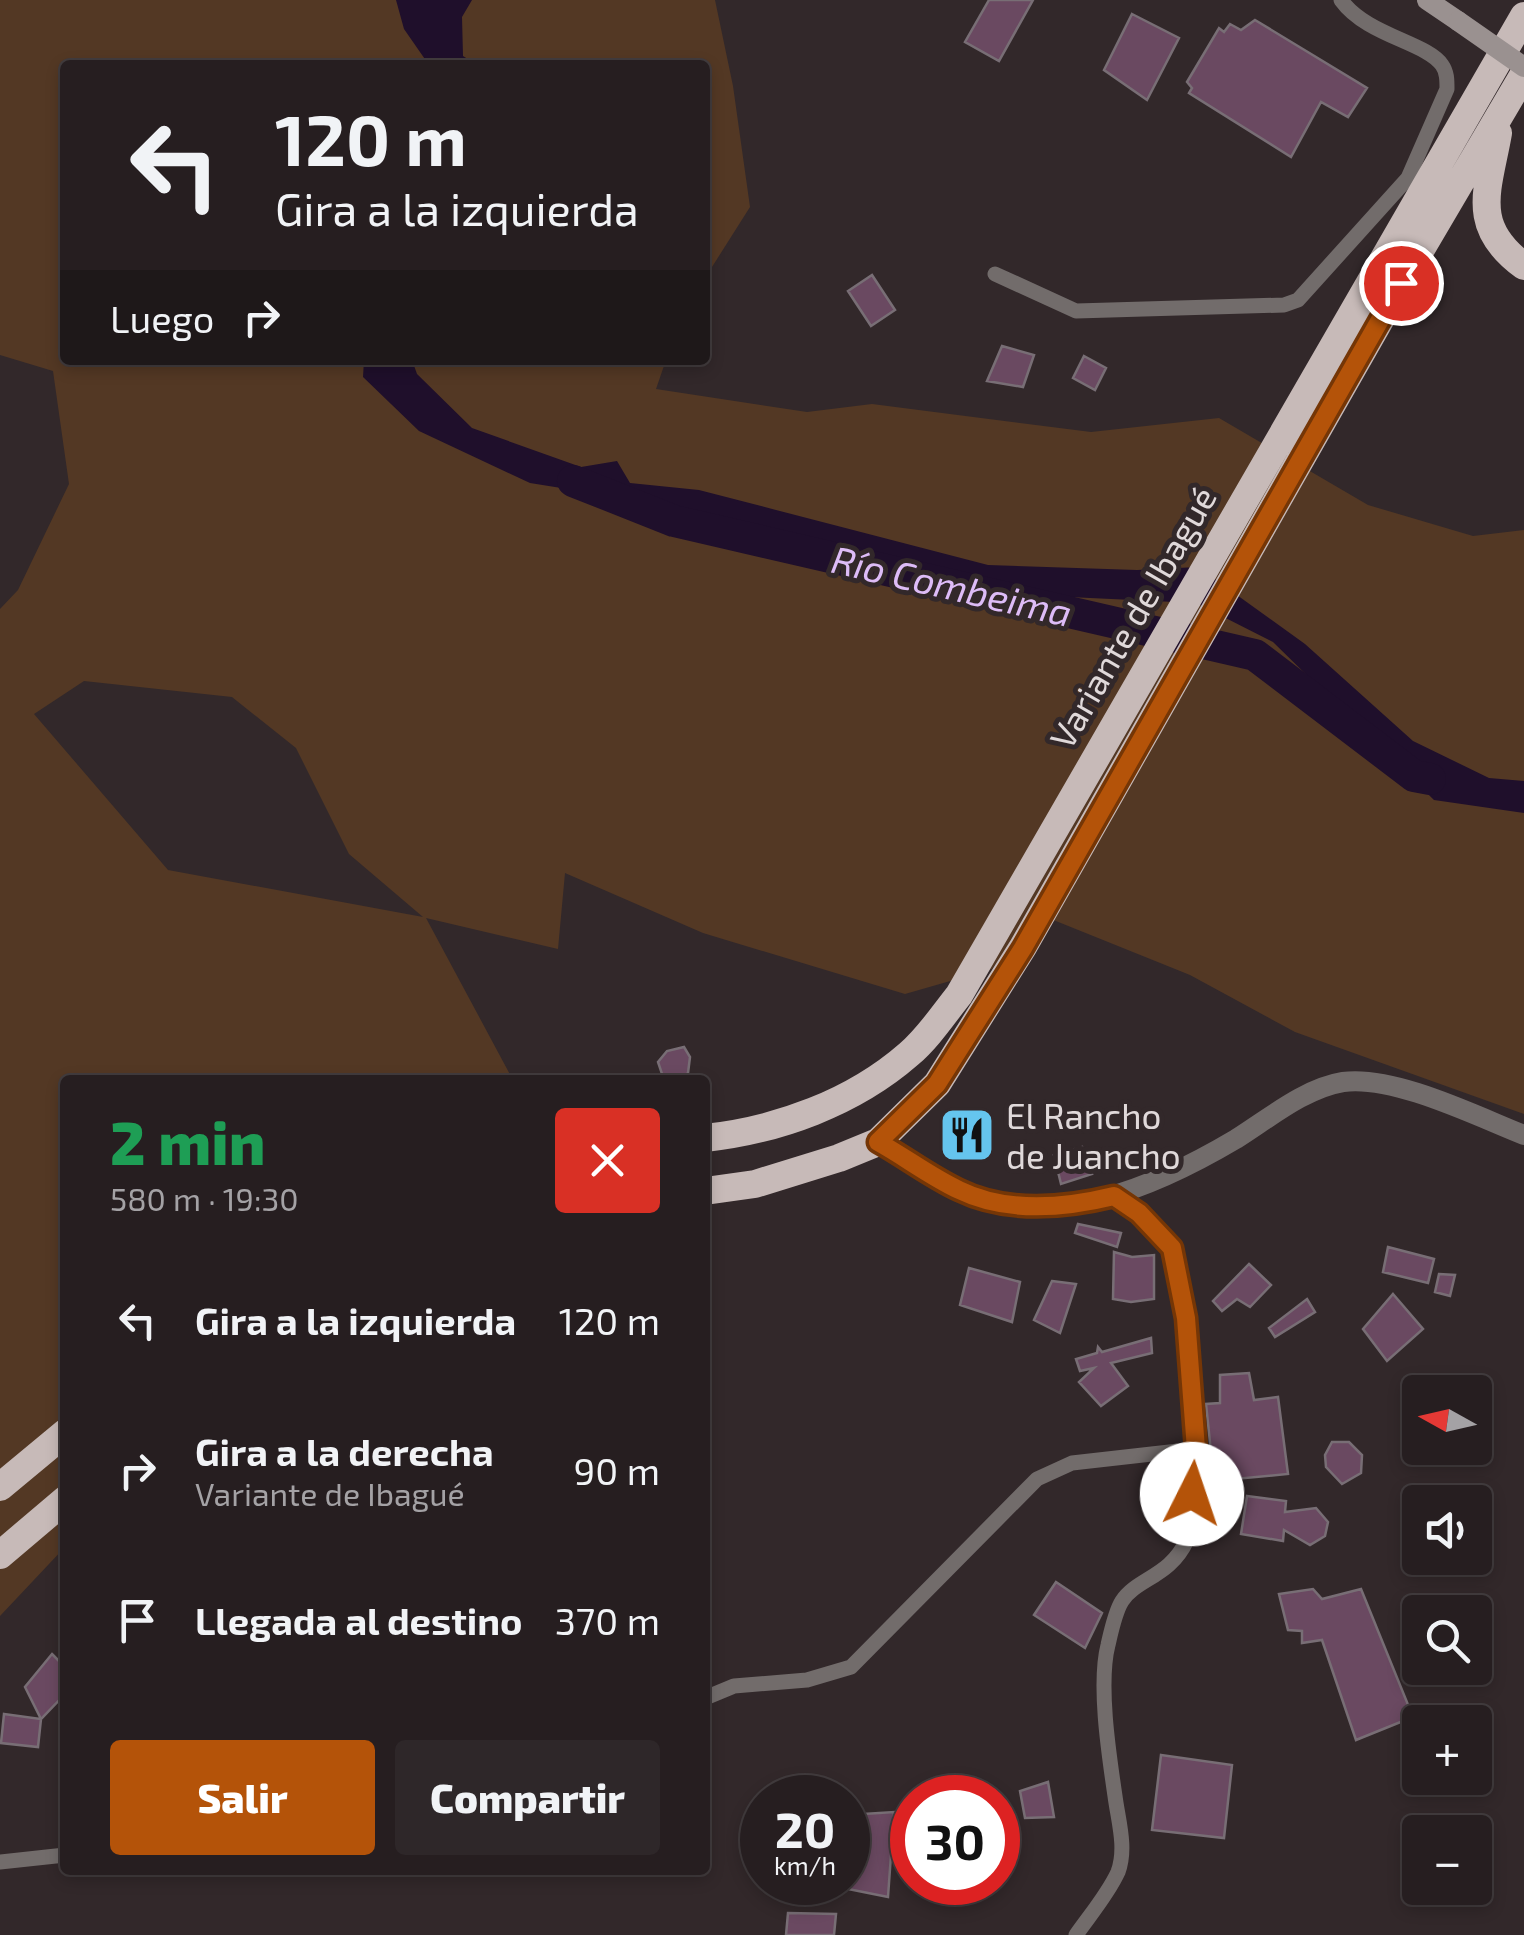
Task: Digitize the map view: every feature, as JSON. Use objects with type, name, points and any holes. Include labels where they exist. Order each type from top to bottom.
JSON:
[{"type":"highway","name":"Variante de Ibagué","points":[[710,1137],[753,1132],[824,1107],[868,1086],[912,1052],[959,995],[1524,16]]},
{"type":"highway","name":"Variante de Ibagué","points":[[710,1189],[756,1184],[878,1142],[937,1084],[1023,948],[1524,70]]},
{"type":"highway","points":[[1502,110],[1484,205],[1497,242],[1524,266]]},
{"type":"highway","points":[[0,1487],[60,1437]]},
{"type":"highway","points":[[0,1554],[60,1504]]},
{"type":"main road","points":[[1428,1],[1524,70]]},
{"type":"street","points":[[994,274],[1076,311],[1284,304],[1298,300],[1408,178],[1447,89],[1447,76],[1439,61],[1369,27],[1341,0]]},
{"type":"street","points":[[878,1142],[961,1191],[1003,1204],[1079,1204],[1169,1177],[1313,1092],[1344,1082],[1391,1084],[1524,1135]]},
{"type":"street","points":[[1076,1935],[1105,1894],[1122,1856],[1110,1758],[1107,1648],[1123,1600],[1170,1566],[1187,1539],[1192,1524],[1196,1449],[1186,1318],[1172,1248],[1139,1213],[1114,1196]]},
{"type":"street","points":[[710,1696],[734,1686],[807,1680],[851,1666],[1037,1479],[1072,1463],[1196,1449]]},
{"type":"street","points":[[0,1862],[60,1856]]},
{"type":"shaded area","points":[[0,0],[715,0],[733,86],[750,207],[710,270],[710,60],[60,60],[60,365],[664,365],[656,389],[807,412],[872,404],[1091,432],[1219,418],[1368,505],[1473,536],[1524,530],[1524,1114],[1295,1032],[1190,975],[1036,913],[992,969],[905,994],[703,933],[565,873],[558,949],[426,918],[510,1075],[60,1075],[60,1552],[0,1616],[0,609],[18,590],[69,484],[53,371],[0,355]],"holes":[[[84,681],[232,697],[296,748],[349,854],[423,917],[168,870],[34,714]]]},
{"type":"shaded area","points":[[396,0],[472,0],[462,17],[463,56],[469,60],[426,60],[404,29]]},
{"type":"shaded area","points":[[364,365],[414,365],[417,374],[472,428],[581,467],[617,461],[630,483],[699,490],[988,565],[1137,570],[1198,567],[1305,644],[1413,741],[1489,778],[1524,781],[1524,813],[1434,800],[1273,642],[1196,603],[1069,597],[928,569],[661,504],[530,483],[419,431],[363,377]]},
{"type":"building","points":[[989,0],[1033,0],[999,61],[965,42]]},
{"type":"building","points":[[1132,14],[1179,38],[1147,100],[1104,70]]},
{"type":"building","points":[[1255,20],[1367,88],[1348,117],[1321,102],[1291,157],[1189,93],[1192,88],[1187,82],[1219,28],[1224,32],[1230,24],[1241,30]]},
{"type":"building","points":[[872,275],[895,310],[871,326],[848,291]]},
{"type":"building","points":[[1002,346],[1034,355],[1023,387],[987,381]]},
{"type":"building","points":[[1084,356],[1106,368],[1095,390],[1073,378]]},
{"type":"building","points":[[684,1047],[690,1057],[688,1073],[662,1075],[658,1062],[667,1051]]},
{"type":"building","points":[[1082,1147],[1092,1174],[1061,1184],[1054,1155]]},
{"type":"building","points":[[1078,1224],[1121,1233],[1117,1247],[1075,1233]]},
{"type":"building","points":[[1388,1247],[1434,1259],[1428,1283],[1383,1272]]},
{"type":"building","points":[[1114,1252],[1132,1257],[1154,1255],[1154,1299],[1113,1299]]},
{"type":"building","points":[[1249,1264],[1271,1285],[1250,1307],[1237,1299],[1222,1311],[1213,1301]]},
{"type":"building","points":[[969,1268],[1020,1282],[1012,1322],[960,1305]]},
{"type":"building","points":[[1439,1274],[1455,1275],[1450,1296],[1435,1292]]},
{"type":"building","points":[[1052,1281],[1076,1284],[1060,1333],[1034,1320]]},
{"type":"building","points":[[1393,1294],[1423,1329],[1387,1361],[1363,1329]]},
{"type":"building","points":[[1307,1299],[1315,1312],[1275,1337],[1269,1328]]},
{"type":"building","points":[[1151,1338],[1152,1353],[1111,1363],[1128,1386],[1101,1406],[1079,1382],[1094,1368],[1080,1371],[1076,1359],[1097,1353],[1098,1347],[1102,1352]]},
{"type":"building","points":[[1249,1373],[1254,1400],[1278,1397],[1288,1474],[1214,1481],[1206,1404],[1220,1403],[1220,1375]]},
{"type":"building","points":[[1332,1442],[1349,1442],[1362,1455],[1361,1473],[1342,1484],[1326,1467],[1325,1455]]},
{"type":"building","points":[[1162,1490],[1181,1502],[1166,1526],[1146,1509]]},
{"type":"building","points":[[1247,1496],[1286,1501],[1285,1512],[1316,1508],[1328,1522],[1325,1536],[1310,1545],[1284,1530],[1283,1541],[1241,1534]]},
{"type":"building","points":[[1056,1582],[1102,1613],[1085,1648],[1034,1615]]},
{"type":"building","points":[[1313,1589],[1322,1599],[1361,1589],[1408,1705],[1402,1705],[1402,1721],[1356,1740],[1322,1640],[1302,1643],[1302,1631],[1288,1630],[1279,1594]]},
{"type":"building","points":[[52,1654],[60,1662],[60,1699],[41,1719],[25,1687]]},
{"type":"building","points":[[4,1714],[41,1719],[38,1747],[1,1743]]},
{"type":"building","points":[[1161,1755],[1232,1765],[1224,1838],[1152,1830]]},
{"type":"building","points":[[1048,1782],[1054,1817],[1025,1818],[1020,1791]]},
{"type":"building","points":[[890,1812],[888,1897],[870,1893],[870,1814]]},
{"type":"building","points":[[788,1913],[836,1914],[834,1935],[786,1935]]},
{"type":"waterway","name":"Río Combeima","points":[[573,481],[674,521],[1255,655],[1414,776],[1430,779]]},
{"type":"place","name":"El Rancho de Juancho","points":[[967,1135]]},
{"type":"route","points":[[1192,1494],[1196,1449],[1186,1318],[1172,1248],[1139,1213],[1114,1196],[1079,1204],[1003,1204],[961,1191],[878,1142],[937,1084],[1023,948],[1401,283]]}]
